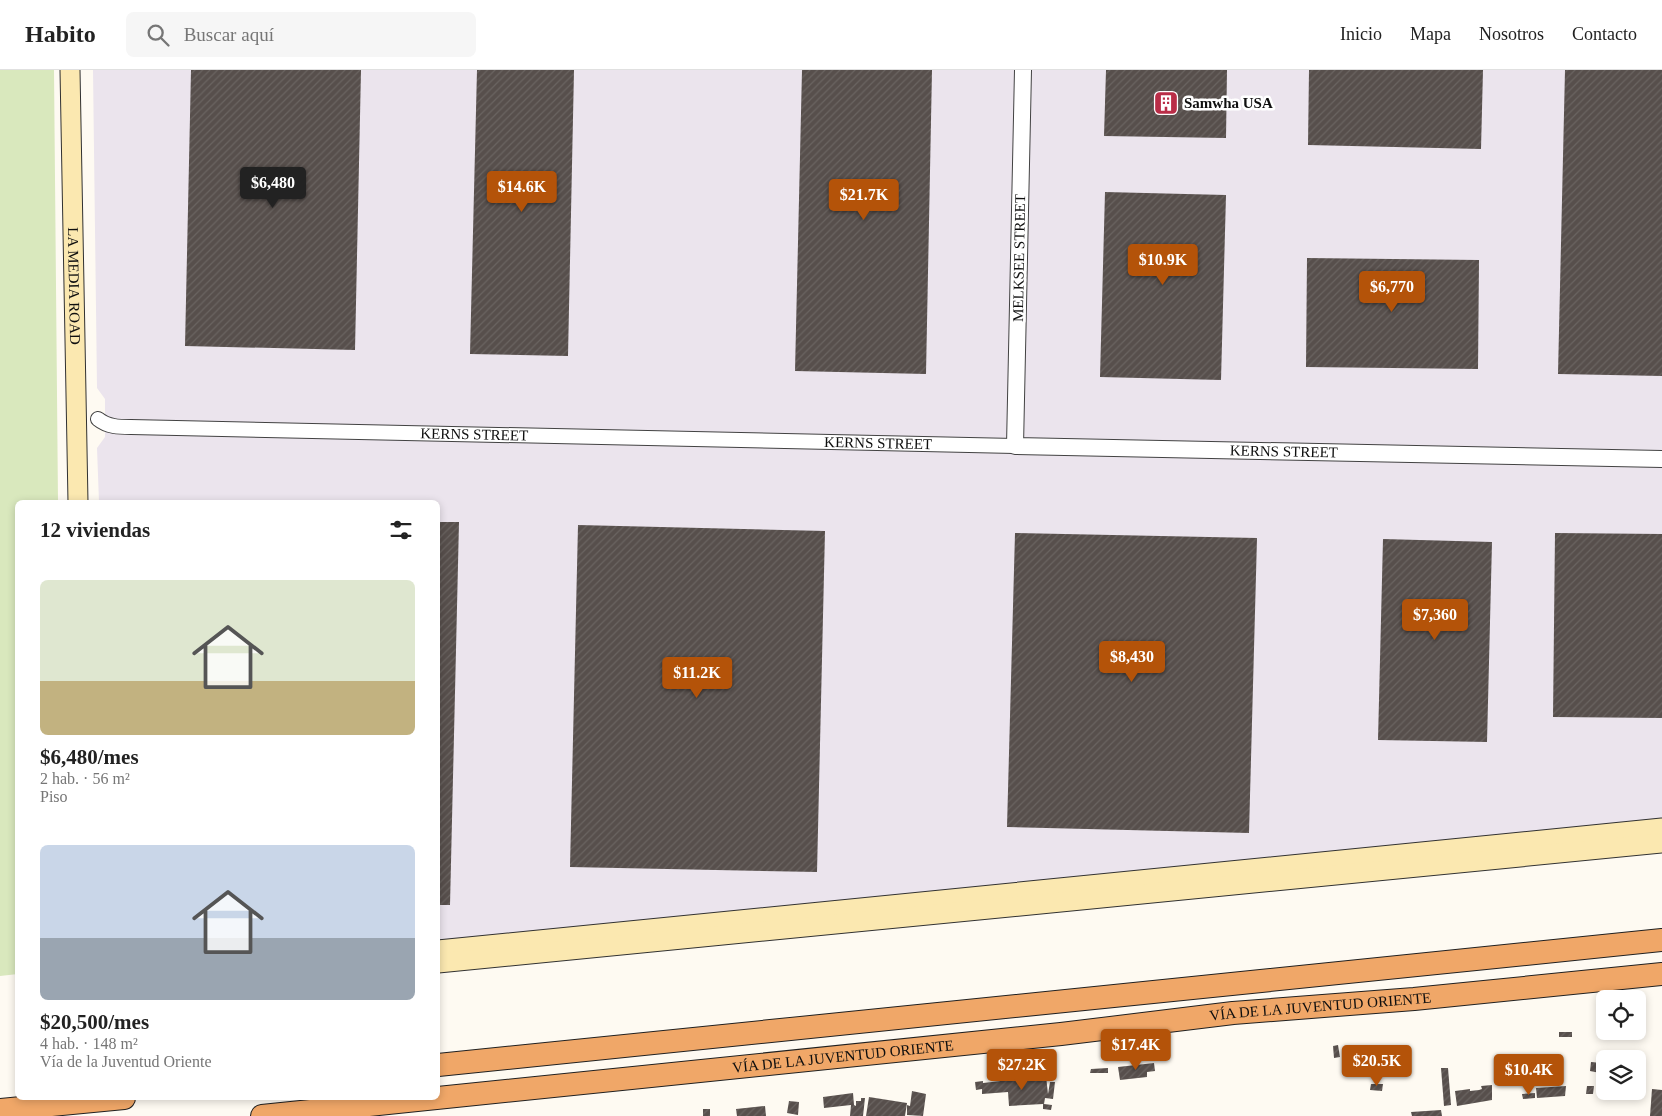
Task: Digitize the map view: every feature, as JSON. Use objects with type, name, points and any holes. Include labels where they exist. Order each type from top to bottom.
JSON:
[{"type":"highway","name":"VÍA DE LA JUVENTUD ORIENTE","points":[[440,1065],[1662,940]]},
{"type":"highway","points":[[1357,971],[1314,981],[1309,985],[1308,989],[1313,996],[1361,1003]]},
{"type":"highway","name":"VÍA DE LA JUVENTUD ORIENTE","points":[[440,1098],[1061,1034],[1233,1012],[1361,1003],[1662,974]]},
{"type":"highway","points":[[1230,984],[1242,988],[1285,984],[1289,988],[1290,993],[1288,999],[1284,1002],[1233,1012]]},
{"type":"highway","points":[[0,1110],[103,1100]]},
{"type":"highway","name":"VÍA DE LA JUVENTUD ORIENTE","points":[[262,1116],[418,1100]]},
{"type":"main road","name":"LA MEDIA ROAD","points":[[70,70],[78,500]]},
{"type":"main road","points":[[440,950],[1662,828]]},
{"type":"main road","points":[[440,964],[1662,843]]},
{"type":"street","name":"MELKSEE STREET","points":[[1015,446],[1023,70]]},
{"type":"street","name":"KERNS STREET","points":[[98,419],[117,427],[1662,459]]},
{"type":"shaded area","points":[[93,70],[1662,70],[1662,847],[440,969],[440,500],[99,500],[97,448],[105,437],[105,399],[97,388]]},
{"type":"green space","points":[[0,70],[54,70],[58,500],[15,500],[15,974],[0,976]]},
{"type":"building","points":[[191,70],[361,70],[355,350],[185,346]]},
{"type":"building","points":[[477,70],[574,70],[568,356],[470,354]]},
{"type":"building","points":[[802,70],[932,70],[926,374],[795,371]]},
{"type":"building","name":"Samwha USA","points":[[1106,70],[1227,70],[1226,138],[1104,136]]},
{"type":"building","points":[[1309,70],[1483,70],[1481,149],[1308,145]]},
{"type":"building","points":[[1565,70],[1662,70],[1662,376],[1558,374]]},
{"type":"building","points":[[1105,192],[1226,195],[1221,380],[1100,377]]},
{"type":"building","points":[[1307,258],[1479,260],[1478,369],[1306,367]]},
{"type":"building","points":[[440,522],[459,522],[450,905],[440,905]]},
{"type":"building","points":[[578,525],[825,531],[817,872],[570,867]]},
{"type":"building","points":[[1015,533],[1257,538],[1249,833],[1007,827]]},
{"type":"building","points":[[1555,533],[1662,534],[1662,718],[1553,717]]},
{"type":"building","points":[[1383,539],[1492,542],[1487,742],[1378,740]]},
{"type":"building","points":[[1559,1032],[1572,1032],[1572,1037],[1559,1037]]},
{"type":"building","points":[[1338,1045],[1340,1057],[1334,1058],[1333,1046]]},
{"type":"building","points":[[1387,1051],[1396,1052],[1392,1077],[1384,1076]]},
{"type":"building","points":[[1591,1062],[1596,1062],[1596,1072],[1590,1071]]},
{"type":"building","points":[[1154,1063],[1155,1071],[1147,1072],[1147,1077],[1120,1080],[1118,1067]]},
{"type":"building","points":[[1108,1068],[1108,1073],[1090,1073],[1091,1069]]},
{"type":"building","points":[[1441,1068],[1448,1068],[1451,1105],[1444,1106]]},
{"type":"building","points":[[1046,1076],[1048,1094],[1050,1082],[1055,1082],[1053,1099],[1045,1098],[1044,1104],[1052,1105],[1051,1110],[1043,1109],[1043,1104],[1009,1106],[1008,1092],[982,1094],[982,1089],[976,1090],[975,1082],[983,1081],[983,1083]]},
{"type":"building","points":[[1371,1084],[1383,1084],[1382,1091],[1370,1090]]},
{"type":"building","points":[[1492,1085],[1492,1100],[1457,1106],[1455,1091],[1479,1090],[1482,1089],[1481,1086]]},
{"type":"building","points":[[1566,1086],[1565,1096],[1537,1098],[1536,1088]]},
{"type":"building","points":[[1587,1086],[1594,1086],[1593,1094],[1586,1094]]},
{"type":"building","points":[[1652,1089],[1662,1090],[1662,1116],[1650,1116]]},
{"type":"building","points":[[912,1091],[926,1094],[923,1116],[907,1115],[907,1105],[910,1106]]},
{"type":"building","points":[[853,1093],[854,1105],[856,1106],[856,1101],[861,1101],[861,1098],[865,1098],[863,1116],[850,1116],[851,1105],[824,1108],[823,1097]]},
{"type":"building","points":[[1535,1093],[1535,1098],[1523,1099],[1522,1094]]},
{"type":"building","points":[[869,1097],[907,1103],[905,1116],[866,1116]]},
{"type":"building","points":[[789,1101],[799,1102],[798,1115],[787,1113]]},
{"type":"building","points":[[765,1106],[766,1116],[737,1116],[736,1109]]},
{"type":"building","points":[[703,1109],[710,1109],[710,1116],[703,1116]]},
{"type":"building","points":[[1441,1110],[1442,1116],[1412,1116],[1411,1112]]},
{"type":"place","name":"Samwha USA","points":[[1166,103]]}]
